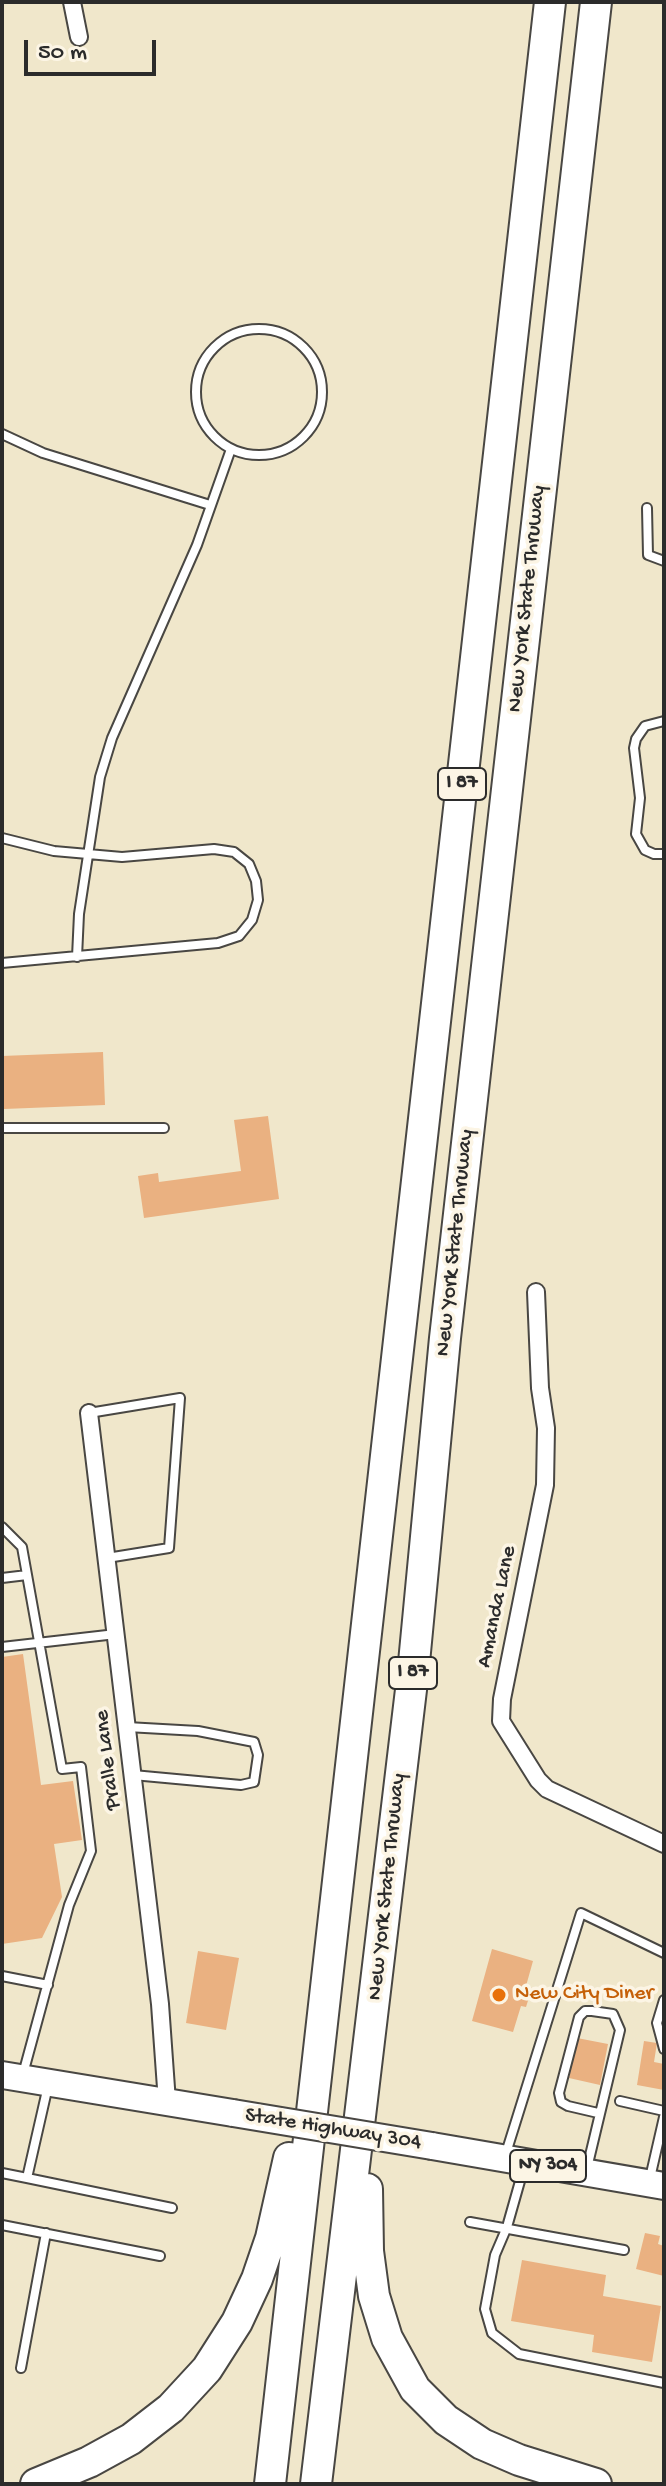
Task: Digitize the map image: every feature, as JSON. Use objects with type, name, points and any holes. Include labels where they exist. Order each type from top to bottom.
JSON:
[{"type":"highway","name":"New York State Thruway","points":[[270,2484],[550,2]]},
{"type":"highway","name":"New York State Thruway","points":[[316,2484],[413,1673],[447,1322],[596,2]]},
{"type":"highway","points":[[36,2484],[109,2452],[153,2424],[207,2369],[237,2322],[257,2279],[274,2228],[327,1980]]},
{"type":"highway","points":[[375,2007],[367,2235],[374,2296],[393,2351],[407,2377],[425,2400],[470,2437],[519,2460],[596,2484]]},
{"type":"main road","name":"State Highway 304","points":[[12,2077],[656,2184]]},
{"type":"street","points":[[72,2],[79,37]]},
{"type":"street","name":"Amanda Lane","points":[[536,1292],[540,1388],[546,1428],[545,1485],[502,1699],[501,1721],[538,1780],[547,1789],[664,1844]]},
{"type":"street","name":"Pralle Lane","points":[[89,1413],[160,2004],[167,2102]]},
{"type":"lane","points":[[250,329],[272,330],[292,338],[308,352],[319,371],[322,393],[319,413],[309,431],[295,445],[276,454],[256,456],[231,449],[218,442],[205,427],[197,408],[195,388],[200,366],[212,348],[230,335],[250,329]]},
{"type":"lane","points":[[2,434],[43,453],[210,505]]},
{"type":"lane","points":[[77,957],[79,914],[100,777],[112,738],[197,545],[231,449]]},
{"type":"lane","points":[[647,508],[648,555],[664,561]]},
{"type":"lane","points":[[664,721],[645,726],[634,748],[640,798],[636,834],[645,850],[664,854]]},
{"type":"lane","points":[[2,838],[54,851],[122,857],[214,849],[234,852],[249,864],[256,881],[258,900],[252,920],[239,936],[218,943],[2,963]]},
{"type":"lane","points":[[2,1128],[164,1128]]},
{"type":"lane","points":[[89,1413],[180,1398],[169,1548],[107,1558]]},
{"type":"lane","points":[[2,1527],[22,1547],[62,1769],[81,1767],[91,1851],[69,1905],[48,1985],[12,2077]]},
{"type":"lane","points":[[2,1578],[27,1575]]},
{"type":"lane","points":[[2,1647],[116,1634]]},
{"type":"lane","points":[[127,1727],[198,1731],[254,1742],[258,1755],[254,1782],[241,1785],[133,1775]]},
{"type":"lane","points":[[664,1953],[581,1913],[515,2161],[507,2227],[495,2255],[485,2309],[492,2333],[519,2354],[664,2383]]},
{"type":"lane","points":[[2,1976],[48,1985]]},
{"type":"lane","points":[[664,2000],[657,2023],[664,2049]]},
{"type":"lane","points":[[586,2172],[620,2030],[613,2014],[585,2011],[579,2017],[559,2093],[561,2102],[568,2106],[598,2113]]},
{"type":"lane","points":[[27,2178],[49,2083]]},
{"type":"lane","points":[[620,2101],[664,2114],[656,2184]]},
{"type":"lane","points":[[2,2173],[172,2208]]},
{"type":"lane","points":[[470,2222],[624,2250]]},
{"type":"lane","points":[[2,2225],[160,2256]]},
{"type":"lane","points":[[21,2368],[46,2233]]},
{"type":"building","points":[[103,1052],[105,1105],[4,1109],[2,1056]]},
{"type":"building","points":[[268,1116],[279,1199],[144,1218],[138,1176],[158,1173],[159,1182],[241,1171],[234,1120]]},
{"type":"building","points":[[23,1654],[41,1785],[73,1781],[82,1840],[54,1844],[62,1897],[42,1938],[2,1944],[2,1657]]},
{"type":"building","points":[[492,1949],[533,1961],[526,1986],[532,1988],[526,2007],[521,2006],[513,2032],[472,2021]]},
{"type":"building","points":[[198,1951],[239,1958],[226,2030],[186,2023]]},
{"type":"building","points":[[577,2038],[608,2044],[600,2085],[569,2078]]},
{"type":"building","points":[[644,2041],[657,2043],[654,2062],[664,2064],[664,2090],[637,2085]]},
{"type":"building","points":[[645,2233],[660,2236],[658,2244],[664,2246],[664,2276],[636,2269]]},
{"type":"building","points":[[522,2260],[606,2275],[603,2296],[661,2306],[652,2362],[592,2352],[594,2335],[511,2321]]},
{"type":"place","name":"New City Diner","points":[[499,1995]]}]
